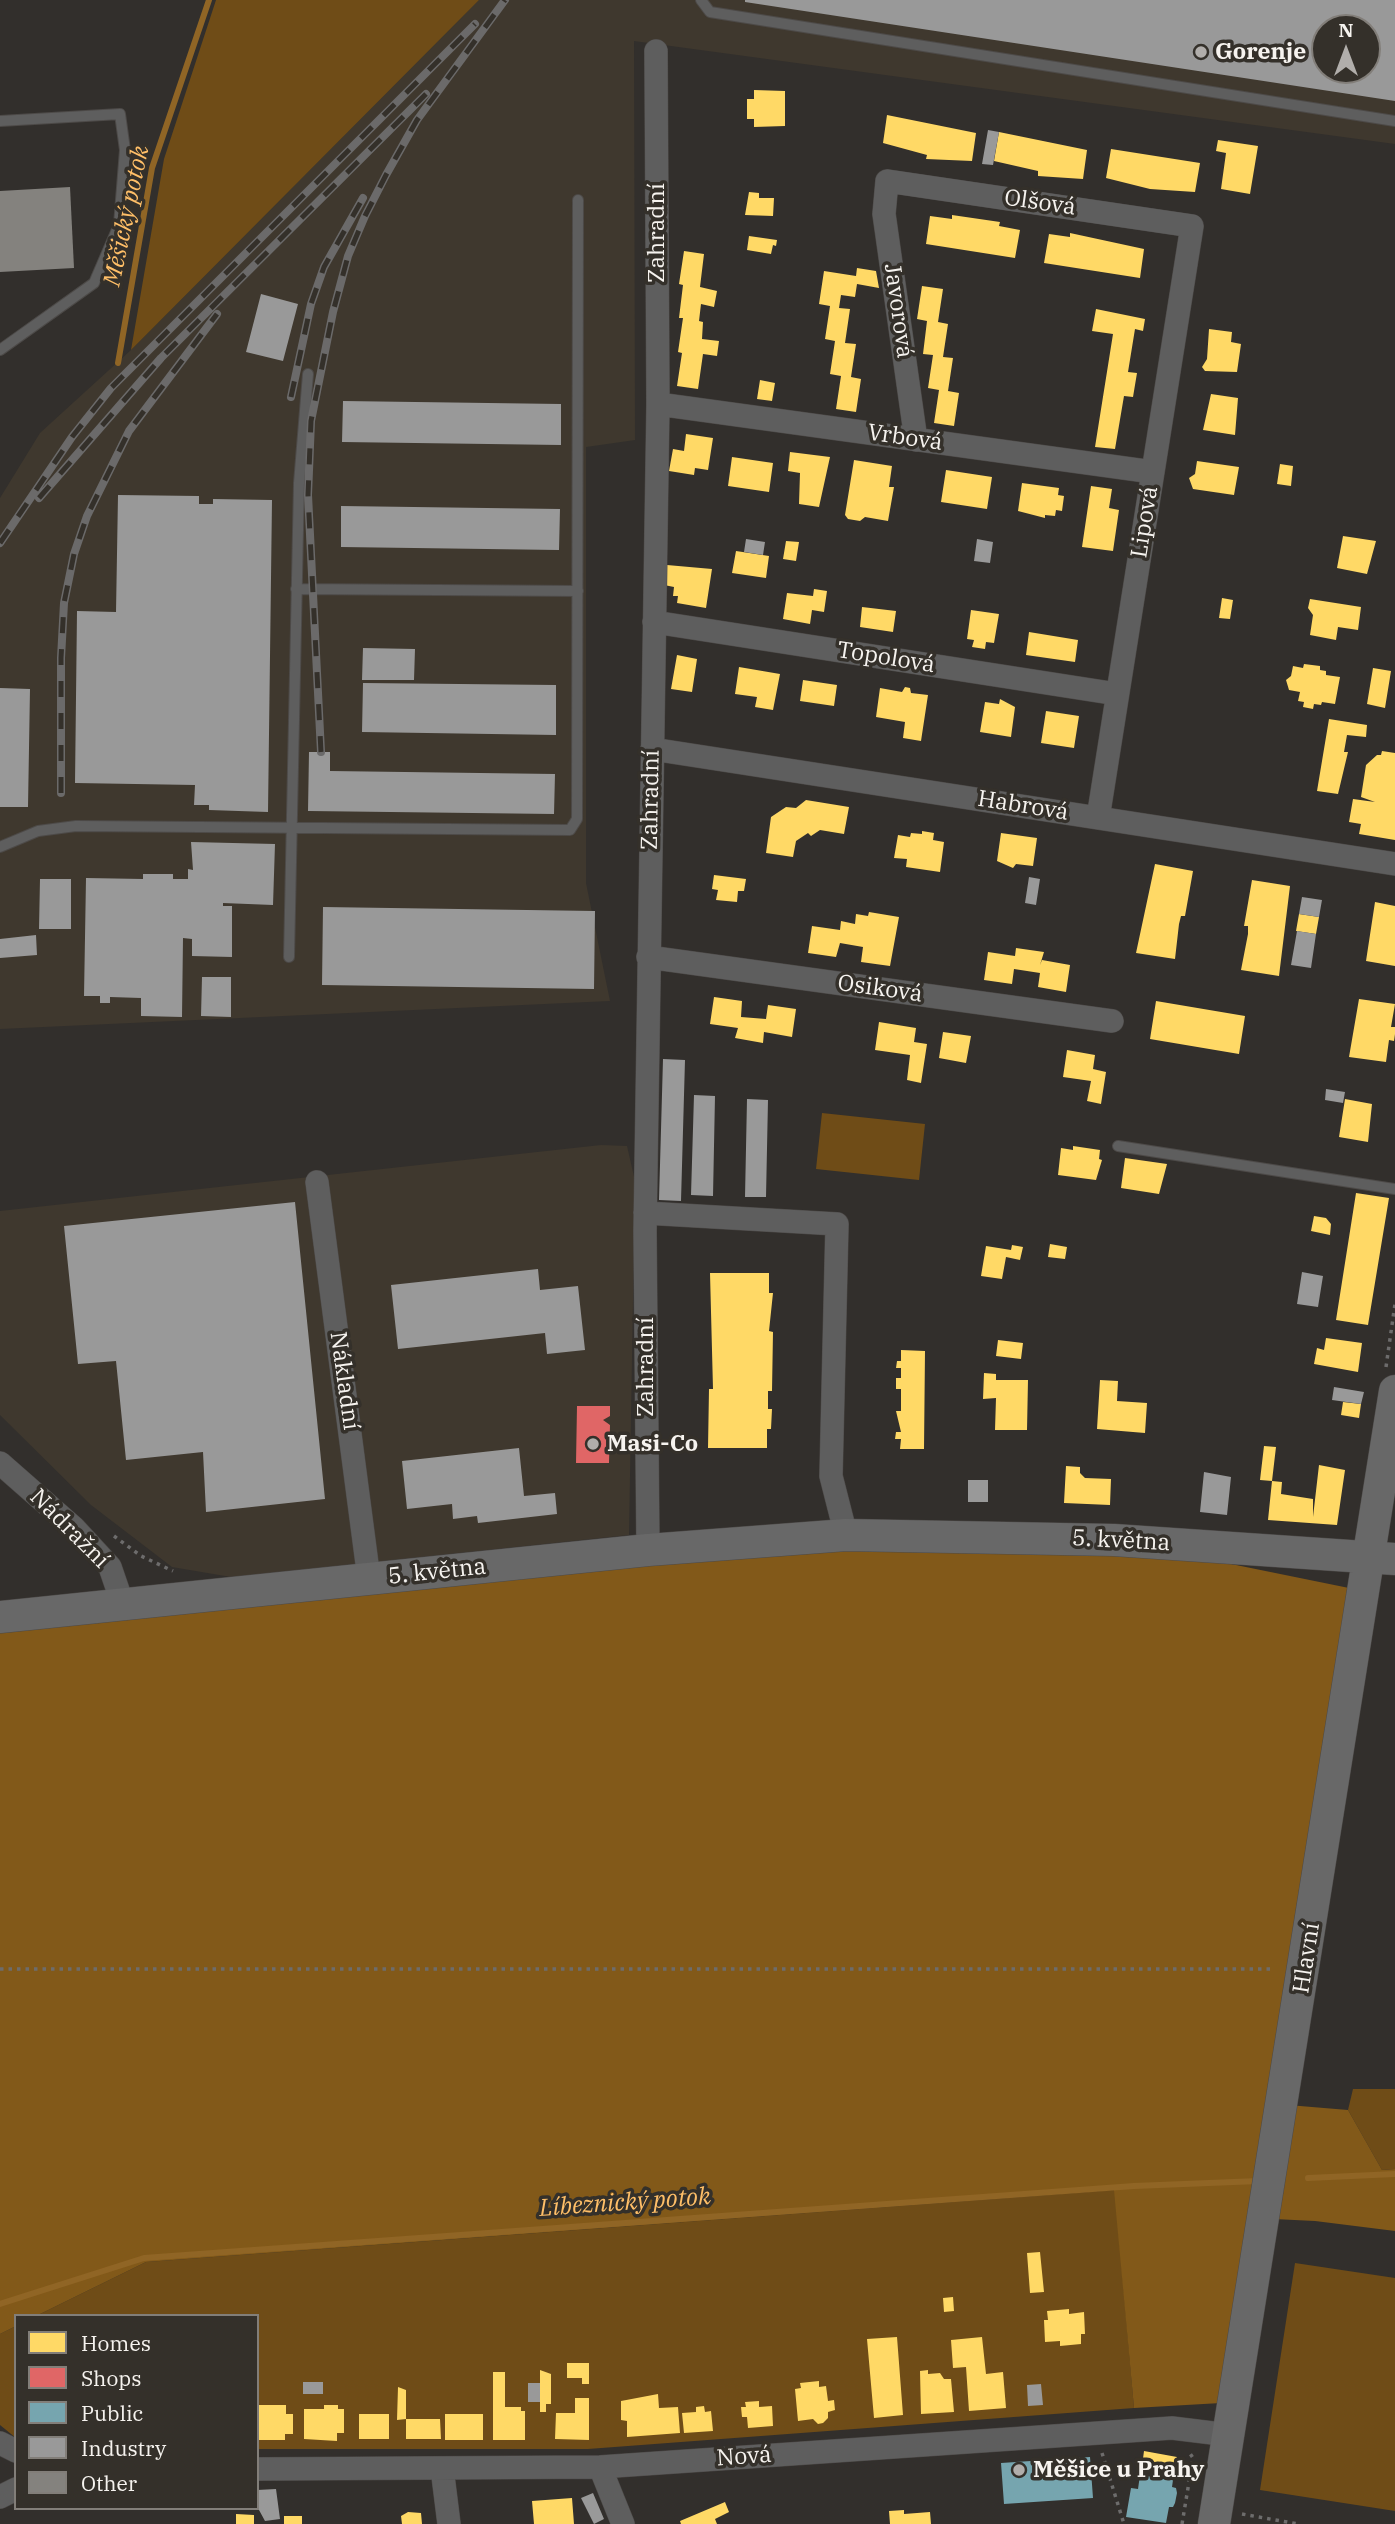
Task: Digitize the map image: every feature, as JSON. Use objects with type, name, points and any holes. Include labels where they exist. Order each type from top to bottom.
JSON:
[{"type":"main road","name":"Hlavní","points":[[1227,2519],[1229,2435],[1305,1969],[1382,1559],[1390,1380]]},
{"type":"main road","name":"5. května","points":[[14,1615],[648,1550],[846,1535],[1114,1539],[1382,1559]]},
{"type":"street","name":"Zahradní","points":[[648,1550],[645,1213],[658,404],[656,51]]},
{"type":"street","name":"Olšová","points":[[887,181],[1192,226]]},
{"type":"street","name":"Javorová","points":[[887,181],[884,214],[916,440]]},
{"type":"street","name":"Lipová","points":[[1098,818],[1192,226]]},
{"type":"street","name":"Vrbová","points":[[658,404],[1153,472]]},
{"type":"street","name":"Topolová","points":[[654,622],[1117,694]]},
{"type":"street","name":"Habrová","points":[[652,749],[1395,864]]},
{"type":"street","name":"Osiková","points":[[648,957],[1112,1021]]},
{"type":"street","name":"Nákladní","points":[[317,1182],[369,1579]]},
{"type":"street","points":[[645,1213],[837,1224],[831,1476],[846,1535]]},
{"type":"street","name":"Nádražní","points":[[0,1464],[74,1528],[110,1567],[123,1605]]},
{"type":"street","name":"Nová","points":[[259,2469],[600,2467],[1172,2428],[1229,2435]]},
{"type":"street","points":[[600,2467],[623,2524]]},
{"type":"street","points":[[442,2468],[449,2524]]},
{"type":"lane","points":[[701,0],[710,12],[1395,121]]},
{"type":"lane","points":[[0,121],[120,114],[125,150],[119,225],[94,283],[0,350]]},
{"type":"lane","points":[[0,847],[38,831],[76,826],[570,830],[577,819],[578,200]]},
{"type":"lane","points":[[289,957],[299,483],[308,374]]},
{"type":"lane","points":[[296,589],[578,591]]},
{"type":"lane","points":[[1118,1146],[1395,1189]]},
{"type":"path","points":[[1390,1380],[1395,1304]]},
{"type":"path","points":[[109,1532],[141,1556],[180,1573]]},
{"type":"path","points":[[0,1969],[1305,1969]]},
{"type":"path","points":[[1172,2428],[1193,2458],[1182,2524]]},
{"type":"path","points":[[1096,2434],[1124,2524]]},
{"type":"path","points":[[1227,2519],[1298,2524]]},
{"type":"shaded area","points":[[216,0],[479,0],[131,350],[164,159]]},
{"type":"shaded area","points":[[479,0],[1395,0],[1395,144],[634,41],[635,440],[586,447],[586,883],[610,1001],[0,1029],[0,498],[40,433],[131,350]]},
{"type":"shaded area","points":[[822,1113],[925,1124],[919,1180],[816,1169]]},
{"type":"shaded area","points":[[601,1145],[627,1146],[635,1181],[629,1535],[231,1577],[172,1567],[91,1505],[0,1415],[0,1211]]},
{"type":"shaded area","points":[[825,1546],[1182,1554],[1349,1588],[1276,2104],[1348,2110],[1382,2170],[1395,2169],[1395,2231],[1315,2221],[1253,2218],[1221,2403],[1134,2408],[1114,2190],[146,2262],[40,2314],[14,2314],[14,2327],[0,2334],[0,1629]]},
{"type":"shaded area","points":[[1353,2089],[1395,2089],[1395,2169],[1382,2170],[1348,2110]]},
{"type":"shaded area","points":[[1115,2190],[1134,2408],[588,2449],[259,2449],[259,2314],[40,2314],[146,2262]]},
{"type":"shaded area","points":[[1295,2263],[1395,2278],[1395,2511],[1260,2490]]},
{"type":"shaded area","points":[[14,2327],[14,2436],[0,2425],[0,2334]]},
{"type":"building: Homes","points":[[754,90],[785,91],[785,126],[754,127],[754,119],[747,119],[747,99],[754,99]]},
{"type":"building: Homes","points":[[887,115],[976,133],[972,161],[926,159],[927,155],[883,143]]},
{"type":"building: Homes","points":[[999,132],[1087,150],[1083,179],[1038,176],[1038,171],[994,161]]},
{"type":"building: Homes","points":[[1218,140],[1258,146],[1250,194],[1221,189],[1226,153],[1216,151]]},
{"type":"building: Homes","points":[[1111,149],[1200,163],[1195,192],[1150,189],[1106,178]]},
{"type":"building: Homes","points":[[749,192],[759,193],[759,198],[774,198],[773,216],[745,215]]},
{"type":"building: Homes","points":[[952,215],[1000,222],[999,226],[1020,230],[1015,258],[926,244],[930,216],[952,219]]},
{"type":"building: Homes","points":[[1070,233],[1144,249],[1140,278],[1044,263],[1049,234],[1070,237]]},
{"type":"building: Homes","points":[[749,236],[777,240],[776,246],[773,245],[771,254],[747,250]]},
{"type":"building: Homes","points":[[684,251],[704,254],[700,287],[717,291],[714,307],[701,304],[699,321],[703,322],[702,339],[719,341],[717,356],[703,354],[698,389],[677,386],[683,318],[679,318],[683,285],[679,284]]},
{"type":"building: Homes","points":[[857,268],[876,271],[879,288],[857,284],[855,297],[841,295],[839,308],[850,309],[845,343],[856,344],[851,377],[861,379],[856,412],[836,409],[841,376],[830,374],[835,341],[825,339],[830,306],[819,304],[824,271],[856,276]]},
{"type":"building: Homes","points":[[922,286],[943,289],[938,322],[948,324],[943,357],[953,358],[948,391],[959,393],[954,426],[934,423],[939,390],[928,388],[933,355],[923,354],[927,321],[917,319]]},
{"type":"building: Homes","points":[[1096,309],[1145,319],[1143,331],[1135,329],[1128,372],[1137,373],[1133,397],[1124,396],[1115,449],[1095,447],[1113,334],[1092,331]]},
{"type":"building: Homes","points":[[1209,329],[1232,332],[1231,342],[1241,344],[1237,372],[1205,371],[1202,367],[1207,359]]},
{"type":"building: Homes","points":[[760,380],[775,383],[772,401],[757,399]]},
{"type":"building: Homes","points":[[1211,394],[1238,398],[1235,435],[1203,430]]},
{"type":"building: Homes","points":[[686,434],[713,438],[708,470],[695,468],[694,475],[669,471],[673,449],[684,451]]},
{"type":"building: Homes","points":[[790,452],[830,457],[819,507],[799,504],[800,473],[788,471]]},
{"type":"building: Homes","points":[[732,457],[773,463],[769,492],[728,486]]},
{"type":"building: Homes","points":[[854,460],[892,466],[889,487],[894,487],[888,521],[865,517],[860,521],[848,519],[845,515]]},
{"type":"building: Homes","points":[[1197,461],[1239,467],[1234,495],[1193,489],[1189,478],[1195,474]]},
{"type":"building: Homes","points":[[1280,464],[1293,466],[1291,486],[1277,484]]},
{"type":"building: Homes","points":[[946,470],[992,477],[987,509],[941,502]]},
{"type":"building: Homes","points":[[1022,483],[1059,488],[1058,495],[1064,496],[1062,511],[1056,510],[1055,516],[1045,515],[1045,518],[1018,511]]},
{"type":"building: Homes","points":[[1091,486],[1112,489],[1109,508],[1119,510],[1113,551],[1082,547]]},
{"type":"building: Homes","points":[[1343,536],[1376,541],[1367,574],[1337,568]]},
{"type":"building: Homes","points":[[786,541],[799,542],[796,561],[783,559]]},
{"type":"building: Homes","points":[[736,551],[769,556],[766,578],[732,573]]},
{"type":"building: Homes","points":[[667,565],[712,569],[706,608],[677,603],[678,596],[673,596],[674,587],[664,585]]},
{"type":"building: Homes","points":[[814,589],[827,591],[824,612],[812,610],[810,624],[783,619],[787,593],[813,596]]},
{"type":"building: Homes","points":[[1222,598],[1233,600],[1230,619],[1219,618]]},
{"type":"building: Homes","points":[[1310,599],[1361,607],[1358,630],[1338,627],[1336,640],[1310,635],[1313,615],[1308,608]]},
{"type":"building: Homes","points":[[862,607],[896,611],[893,632],[860,627]]},
{"type":"building: Homes","points":[[971,610],[999,614],[994,643],[986,642],[985,649],[972,647],[974,640],[967,639]]},
{"type":"building: Homes","points":[[1029,632],[1078,640],[1075,662],[1026,655]]},
{"type":"building: Homes","points":[[677,655],[697,659],[692,692],[671,689]]},
{"type":"building: Homes","points":[[1304,664],[1320,666],[1320,670],[1326,671],[1326,675],[1340,677],[1335,704],[1322,702],[1321,705],[1314,704],[1313,709],[1303,707],[1304,702],[1298,701],[1300,692],[1289,690],[1286,680],[1291,676],[1293,666],[1303,668]]},
{"type":"building: Homes","points":[[739,667],[780,674],[773,710],[755,707],[757,697],[735,694]]},
{"type":"building: Homes","points":[[1373,668],[1391,671],[1385,708],[1367,704]]},
{"type":"building: Homes","points":[[803,680],[837,685],[834,706],[800,701]]},
{"type":"building: Homes","points":[[905,687],[910,688],[911,693],[928,695],[921,741],[903,738],[905,722],[876,717],[880,688],[902,692]]},
{"type":"building: Homes","points":[[1000,699],[1015,707],[1011,737],[980,732],[985,702],[999,704]]},
{"type":"building: Homes","points":[[1046,711],[1079,716],[1074,748],[1041,743]]},
{"type":"building: Homes","points":[[1329,719],[1367,725],[1366,737],[1347,735],[1344,752],[1348,752],[1338,794],[1317,791]]},
{"type":"building: Homes","points":[[1382,751],[1395,753],[1395,840],[1359,834],[1361,824],[1349,822],[1353,799],[1375,802],[1361,797],[1366,765],[1377,755],[1381,755]]},
{"type":"building: Homes","points":[[806,800],[849,807],[844,834],[820,830],[811,836],[808,833],[796,841],[793,857],[766,853],[771,817],[786,807],[796,808]]},
{"type":"building: Homes","points":[[922,831],[934,833],[933,840],[944,842],[940,872],[906,867],[907,859],[894,858],[898,835],[910,837],[911,833],[922,834]]},
{"type":"building: Homes","points":[[1001,833],[1037,838],[1033,866],[1016,864],[1013,868],[997,861]]},
{"type":"building: Homes","points":[[1155,864],[1193,871],[1185,916],[1181,916],[1179,924],[1175,959],[1136,953]]},
{"type":"building: Homes","points":[[714,875],[746,879],[744,891],[738,891],[737,902],[716,900],[718,890],[712,889]]},
{"type":"building: Homes","points":[[1252,880],[1290,886],[1279,976],[1241,970],[1248,934],[1248,926],[1244,926]]},
{"type":"building: Homes","points":[[1375,902],[1395,906],[1395,966],[1366,961]]},
{"type":"building: Homes","points":[[869,912],[899,917],[890,966],[861,962],[863,947],[840,943],[836,957],[808,953],[812,926],[840,930],[841,921],[855,924],[856,914],[868,916]]},
{"type":"building: Homes","points":[[1299,914],[1319,917],[1316,934],[1296,931]]},
{"type":"building: Homes","points":[[1016,948],[1044,952],[1040,965],[1042,960],[1070,965],[1066,992],[1038,987],[1040,973],[1014,969],[1012,984],[984,980],[988,952],[1015,956]]},
{"type":"building: Homes","points":[[714,997],[742,1001],[741,1017],[766,1019],[768,1005],[796,1009],[792,1037],[764,1032],[763,1043],[735,1038],[738,1028],[710,1024]]},
{"type":"building: Homes","points":[[1359,999],[1395,1004],[1391,1027],[1395,1027],[1394,1041],[1389,1040],[1386,1062],[1349,1057]]},
{"type":"building: Homes","points":[[1156,1001],[1245,1016],[1239,1054],[1150,1039]]},
{"type":"building: Homes","points":[[879,1022],[916,1028],[914,1042],[927,1044],[921,1083],[907,1080],[910,1055],[875,1050]]},
{"type":"building: Homes","points":[[943,1032],[971,1036],[966,1063],[939,1058]]},
{"type":"building: Homes","points":[[1067,1050],[1095,1055],[1093,1069],[1106,1072],[1101,1104],[1087,1101],[1091,1081],[1063,1077]]},
{"type":"building: Homes","points":[[1345,1099],[1372,1104],[1368,1142],[1339,1137]]},
{"type":"building: Homes","points":[[1073,1146],[1100,1150],[1099,1159],[1102,1160],[1096,1180],[1058,1175],[1061,1148],[1073,1150]]},
{"type":"building: Homes","points":[[1125,1158],[1167,1164],[1159,1194],[1121,1188]]},
{"type":"building: Homes","points":[[1356,1193],[1389,1198],[1368,1325],[1336,1320]]},
{"type":"building: Homes","points":[[1314,1216],[1326,1218],[1331,1224],[1330,1235],[1311,1231]]},
{"type":"building: Homes","points":[[1050,1244],[1067,1247],[1065,1259],[1048,1257]]},
{"type":"building: Homes","points":[[1012,1245],[1023,1247],[1020,1260],[1006,1257],[1002,1279],[981,1276],[986,1246],[1011,1250]]},
{"type":"building: Homes","points":[[710,1273],[769,1273],[769,1293],[773,1293],[769,1331],[773,1332],[772,1391],[768,1391],[768,1409],[772,1409],[771,1429],[767,1429],[767,1448],[708,1448],[709,1389],[713,1389]]},
{"type":"building: Homes","points":[[1326,1338],[1362,1343],[1358,1372],[1314,1364],[1317,1348],[1324,1350]]},
{"type":"building: Homes","points":[[998,1340],[1023,1343],[1021,1359],[996,1356]]},
{"type":"building: Homes","points":[[901,1350],[925,1351],[924,1449],[900,1449],[901,1439],[895,1439],[896,1432],[901,1432],[896,1411],[901,1411],[901,1389],[896,1389],[896,1378],[901,1378],[901,1368],[896,1368],[897,1361],[901,1361]]},
{"type":"building: Homes","points":[[984,1373],[996,1374],[996,1380],[1028,1380],[1027,1430],[995,1430],[996,1398],[983,1399]]},
{"type":"building: Homes","points":[[1100,1380],[1118,1381],[1117,1401],[1147,1403],[1145,1433],[1097,1429]]},
{"type":"building: Homes","points":[[1343,1402],[1361,1404],[1359,1418],[1341,1415]]},
{"type":"building: Homes","points":[[1264,1446],[1276,1447],[1272,1481],[1260,1480]]},
{"type":"building: Homes","points":[[1319,1465],[1345,1470],[1337,1525],[1268,1520],[1272,1481],[1282,1482],[1281,1494],[1313,1499],[1313,1517]]},
{"type":"building: Homes","points":[[1066,1466],[1080,1467],[1080,1473],[1085,1478],[1111,1479],[1110,1505],[1064,1503]]},
{"type":"building: Homes","points":[[1040,2252],[1044,2292],[1030,2293],[1027,2253]]},
{"type":"building: Homes","points":[[953,2297],[954,2311],[944,2312],[943,2298]]},
{"type":"building: Homes","points":[[1069,2309],[1069,2314],[1084,2312],[1085,2334],[1081,2334],[1081,2344],[1060,2346],[1060,2341],[1045,2342],[1044,2320],[1048,2320],[1047,2311]]},
{"type":"building: Homes","points":[[897,2337],[903,2415],[874,2418],[867,2339]]},
{"type":"building: Homes","points":[[982,2337],[986,2374],[1003,2372],[1006,2408],[969,2411],[966,2367],[953,2368],[951,2340]]},
{"type":"building: Homes","points":[[567,2363],[589,2363],[589,2384],[582,2384],[582,2378],[567,2378]]},
{"type":"building: Homes","points":[[540,2370],[551,2374],[551,2404],[546,2404],[546,2412],[540,2412]]},
{"type":"building: Homes","points":[[928,2370],[928,2374],[940,2373],[944,2379],[951,2379],[954,2412],[921,2414],[920,2371]]},
{"type":"building: Homes","points":[[493,2372],[505,2372],[505,2407],[521,2407],[521,2411],[525,2411],[525,2440],[493,2440]]},
{"type":"building: Homes","points":[[819,2381],[819,2387],[826,2386],[828,2401],[834,2400],[835,2410],[828,2412],[828,2418],[823,2423],[818,2424],[813,2419],[798,2421],[795,2389],[801,2388],[800,2383]]},
{"type":"building: Homes","points":[[398,2387],[406,2390],[406,2419],[397,2420]]},
{"type":"building: Homes","points":[[658,2394],[659,2408],[678,2407],[680,2433],[627,2437],[627,2421],[621,2420],[621,2401]]},
{"type":"building: Homes","points":[[575,2398],[589,2398],[589,2440],[555,2439],[556,2413],[575,2413]]},
{"type":"building: Homes","points":[[759,2401],[759,2407],[772,2406],[773,2426],[748,2428],[747,2417],[742,2417],[741,2407],[746,2407],[745,2402]]},
{"type":"building: Homes","points":[[259,2405],[286,2405],[286,2414],[293,2414],[293,2434],[285,2434],[285,2440],[259,2440]]},
{"type":"building: Homes","points":[[324,2405],[338,2405],[338,2409],[344,2409],[344,2433],[337,2433],[337,2441],[304,2439],[304,2409],[324,2409]]},
{"type":"building: Homes","points":[[704,2406],[705,2412],[711,2411],[713,2431],[684,2433],[682,2413],[696,2412],[696,2407]]},
{"type":"building: Homes","points":[[359,2414],[389,2414],[389,2439],[359,2439]]},
{"type":"building: Homes","points":[[445,2414],[483,2414],[483,2440],[445,2440]]},
{"type":"building: Homes","points":[[406,2419],[440,2419],[441,2439],[406,2439]]},
{"type":"building: Homes","points":[[1144,2451],[1177,2457],[1175,2471],[1142,2466]]},
{"type":"building: Homes","points":[[572,2498],[574,2524],[534,2524],[532,2501]]},
{"type":"building: Homes","points":[[725,2502],[729,2512],[715,2519],[717,2524],[681,2524],[680,2521]]},
{"type":"building: Homes","points":[[904,2510],[904,2514],[930,2512],[931,2524],[890,2524],[889,2511]]},
{"type":"building: Homes","points":[[408,2512],[421,2513],[422,2524],[402,2524],[401,2516]]},
{"type":"building: Homes","points":[[236,2514],[254,2515],[254,2524],[236,2524]]},
{"type":"building: Homes","points":[[284,2516],[302,2516],[302,2524],[284,2524]]},
{"type":"building: Shops","points":[[577,1406],[610,1406],[610,1416],[603,1420],[610,1425],[609,1463],[576,1463]]},
{"type":"building: Public","points":[[1090,2457],[1093,2498],[1004,2504],[1001,2463]]},
{"type":"building: Public","points":[[1140,2475],[1173,2480],[1172,2487],[1176,2488],[1177,2493],[1173,2507],[1169,2507],[1166,2523],[1126,2517],[1131,2488],[1138,2489]]},
{"type":"building: Industry","name":"Gorenje","points":[[745,0],[1395,0],[1395,101],[745,2]]},
{"type":"building: Industry","points":[[988,130],[999,132],[993,165],[982,164]]},
{"type":"building: Industry","points":[[261,294],[298,304],[283,361],[246,352]]},
{"type":"building: Industry","points":[[343,401],[561,404],[561,445],[342,442]]},
{"type":"building: Industry","points":[[118,495],[199,496],[199,504],[213,504],[213,499],[272,500],[268,812],[209,810],[209,805],[194,805],[195,785],[75,783],[77,611],[116,612]]},
{"type":"building: Industry","points":[[341,506],[560,509],[559,550],[341,547]]},
{"type":"building: Industry","points":[[746,539],[765,542],[763,555],[744,552]]},
{"type":"building: Industry","points":[[977,539],[993,542],[990,563],[974,561]]},
{"type":"building: Industry","points":[[363,648],[415,649],[414,680],[362,680]]},
{"type":"building: Industry","points":[[363,683],[556,685],[556,735],[362,732]]},
{"type":"building: Industry","points":[[0,688],[30,689],[28,807],[0,807]]},
{"type":"building: Industry","points":[[309,752],[330,752],[330,771],[555,774],[554,814],[308,811]]},
{"type":"building: Industry","points":[[191,842],[275,844],[273,905],[223,903],[223,906],[232,906],[232,957],[192,956],[192,939],[183,938],[182,1017],[141,1016],[141,998],[110,997],[110,1003],[100,1003],[100,996],[84,996],[86,878],[143,879],[143,874],[173,874],[173,879],[188,879],[188,869],[193,870]]},
{"type":"building: Industry","points":[[1029,877],[1040,879],[1036,905],[1025,903]]},
{"type":"building: Industry","points":[[40,879],[71,879],[71,929],[39,929]]},
{"type":"building: Industry","points":[[1302,897],[1322,900],[1319,917],[1299,914]]},
{"type":"building: Industry","points":[[323,907],[595,911],[594,989],[322,985]]},
{"type":"building: Industry","points":[[1297,931],[1316,934],[1311,968],[1291,965]]},
{"type":"building: Industry","points":[[36,935],[37,955],[0,958],[0,939]]},
{"type":"building: Industry","points":[[202,977],[231,977],[231,1017],[201,1016]]},
{"type":"building: Industry","points":[[663,1059],[685,1060],[681,1201],[659,1200]]},
{"type":"building: Industry","points":[[1326,1089],[1345,1092],[1343,1103],[1325,1100]]},
{"type":"building: Industry","points":[[694,1095],[715,1096],[713,1196],[691,1195]]},
{"type":"building: Industry","points":[[747,1099],[768,1100],[766,1197],[745,1197]]},
{"type":"building: Industry","points":[[295,1202],[325,1499],[206,1512],[203,1452],[126,1460],[116,1361],[78,1364],[64,1226]]},
{"type":"building: Industry","points":[[538,1269],[540,1290],[578,1286],[585,1350],[547,1354],[545,1333],[398,1349],[391,1285]]},
{"type":"building: Industry","points":[[1302,1272],[1323,1276],[1318,1307],[1297,1304]]},
{"type":"building: Industry","points":[[1334,1387],[1364,1392],[1361,1404],[1332,1400]]},
{"type":"building: Industry","points":[[519,1448],[524,1496],[555,1493],[557,1514],[478,1523],[477,1516],[453,1519],[452,1504],[407,1509],[402,1461]]},
{"type":"building: Industry","points":[[1204,1472],[1231,1477],[1227,1515],[1200,1512]]},
{"type":"building: Industry","points":[[968,1480],[988,1480],[988,1502],[968,1502]]},
{"type":"building: Industry","points":[[303,2382],[323,2382],[323,2394],[303,2394]]},
{"type":"building: Industry","points":[[528,2383],[540,2383],[540,2402],[528,2402]]},
{"type":"building: Industry","points":[[1041,2384],[1043,2405],[1028,2406],[1027,2385]]},
{"type":"building: Industry","points":[[276,2489],[280,2519],[265,2521],[259,2510],[259,2490]]},
{"type":"building: Industry","points":[[593,2493],[604,2519],[594,2524],[581,2498]]},
{"type":"building: Other","points":[[70,187],[74,268],[0,272],[0,191]]},
{"type":"waterway","name":"Měšický potok","points":[[118,363],[152,168],[209,0]]},
{"type":"waterway","name":"Líbeznický potok","points":[[1308,2178],[1395,2174]]},
{"type":"waterway","name":"Líbeznický potok","points":[[0,2304],[144,2258],[1134,2186],[1259,2181]]},
{"type":"railway","points":[[321,752],[308,495],[311,421],[333,312],[348,256],[386,175],[417,120],[505,0]]},
{"type":"railway","points":[[0,543],[72,437],[111,388],[475,24]]},
{"type":"railway","points":[[39,498],[161,358],[426,94]]},
{"type":"railway","points":[[291,397],[311,304],[324,267],[363,198]]},
{"type":"railway","points":[[61,793],[61,658],[64,603],[74,554],[87,516],[129,431],[217,314]]},
{"type":"place","name":"Gorenje","points":[[1201,52]]},
{"type":"place","name":"Masi-Co","points":[[593,1444]]},
{"type":"place","name":"Měšice u Prahy","points":[[1019,2470]]}]
